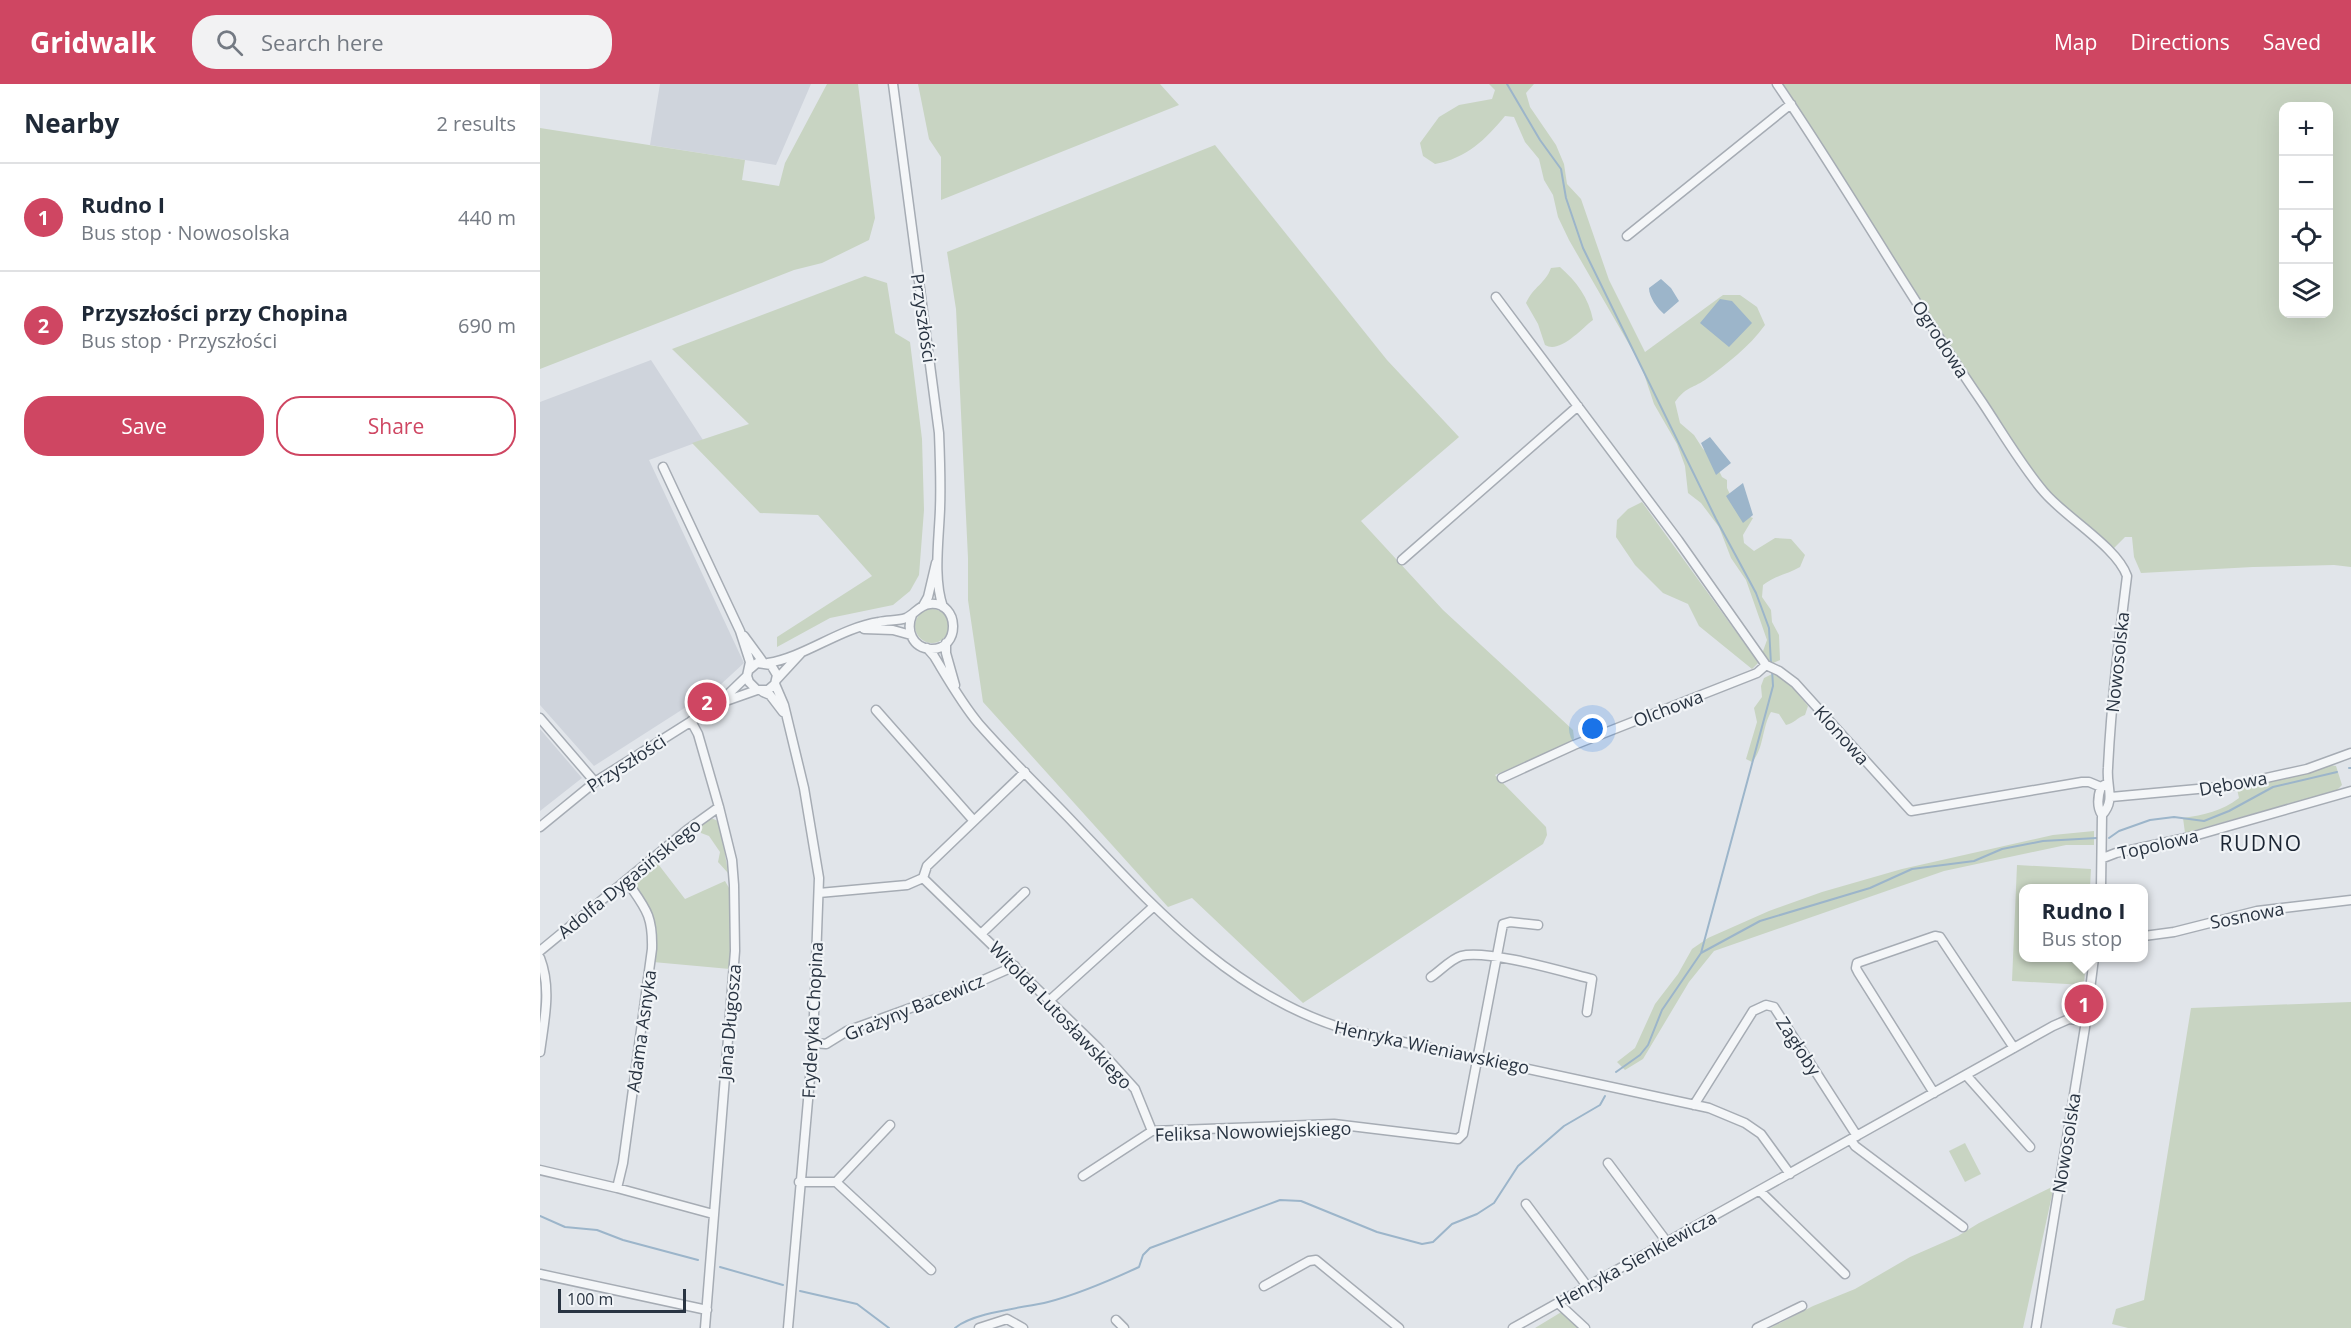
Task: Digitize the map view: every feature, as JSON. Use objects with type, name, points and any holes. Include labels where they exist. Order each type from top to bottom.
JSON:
[{"type":"street","name":"Przyszłości","points":[[893,84],[939,433],[941,486],[938,554],[940,599],[943,607]]},
{"type":"street","name":"Ogrodowa","points":[[1777,84],[1957,366],[2045,493],[2122,565],[2127,576]]},
{"type":"street","points":[[1627,236],[1791,104]]},
{"type":"street","points":[[1496,297],[1727,606],[1766,665]]},
{"type":"street","points":[[1402,560],[1578,406]]},
{"type":"street","points":[[663,467],[740,631],[750,662],[748,673],[751,686],[760,691],[768,690],[804,650]]},
{"type":"street","name":"Przyszłości","points":[[923,606],[928,597],[938,554]]},
{"type":"street","name":"Nowosolska","points":[[2101,884],[2102,815],[2099,806],[2104,786],[2127,576]]},
{"type":"street","points":[[748,673],[753,665],[804,650],[837,635],[876,622],[903,619],[929,604],[943,607],[948,612],[954,624],[951,638],[934,649],[920,646],[911,635],[912,615]]},
{"type":"street","points":[[857,629],[892,630],[911,635]]},
{"type":"street","points":[[740,631],[765,662],[774,667],[776,681]]},
{"type":"street","name":"Henryka Wieniawskiego","points":[[946,643],[946,653],[958,694]]},
{"type":"street","name":"Henryka Wieniawskiego","points":[[927,648],[979,724],[1154,907],[1231,973],[1272,999],[1302,1015],[1329,1025],[1694,1105],[1728,1116],[1761,1134],[1790,1174]]},
{"type":"street","name":"Olchowa","points":[[1502,778],[1574,745],[1757,673],[1766,665]]},
{"type":"street","name":"Klonowa","points":[[1766,665],[1779,670],[1795,683],[1911,811],[2082,782],[2104,786]]},
{"type":"street","name":"Przyszłości","points":[[717,705],[748,673]]},
{"type":"street","name":"Fryderyka Chopina","points":[[776,681],[804,788],[819,878],[813,1044],[788,1328]]},
{"type":"street","name":"Przyszłości","points":[[540,827],[594,782],[691,721],[717,705],[760,691]]},
{"type":"street","name":"Fryderyka Chopina","points":[[760,691],[770,695],[786,715]]},
{"type":"street","points":[[876,710],[974,821]]},
{"type":"street","points":[[540,718],[594,782]]},
{"type":"street","name":"Jana Długosza","points":[[691,721],[698,735],[719,807],[732,860],[734,885],[735,951],[705,1328]]},
{"type":"street","name":"Dębowa","points":[[2111,797],[2230,786],[2307,769],[2351,753]]},
{"type":"street","points":[[819,893],[907,885],[923,878],[927,866],[1025,772]]},
{"type":"street","name":"Nowosolska","points":[[2102,815],[2107,810],[2111,797],[2104,786]]},
{"type":"street","name":"Topolowa","points":[[2103,858],[2116,853],[2194,836],[2351,791]]},
{"type":"street","name":"Adolfa Dygasińskiego","points":[[540,951],[719,807]]},
{"type":"street","name":"Witolda Lutosławskiego","points":[[923,878],[1050,1000],[1135,1089],[1152,1131]]},
{"type":"street","name":"Adama Asnyka","points":[[617,1188],[626,1140],[653,927],[648,910],[626,880]]},
{"type":"street","name":"Witolda Lutosławskiego","points":[[982,933],[1025,892]]},
{"type":"street","name":"Sosnowa","points":[[2148,935],[2174,932],[2257,911],[2351,900]]},
{"type":"street","points":[[1050,1000],[1154,907]]},
{"type":"street","points":[[1479,1057],[1503,924],[1510,922],[1538,926]]},
{"type":"street","points":[[1934,1093],[1858,972],[1857,963],[1935,936],[1940,937],[2014,1048]]},
{"type":"street","points":[[1431,977],[1459,957],[1473,954],[1497,957],[1592,979],[1587,1012]]},
{"type":"street","points":[[540,958],[544,969],[548,999],[540,1052]]},
{"type":"street","name":"Nowosolska","points":[[2036,1328],[2086,1021],[2093,962]]},
{"type":"street","name":"Grażyny Bacewicz","points":[[813,1044],[826,1044],[847,1031],[963,989],[1015,966]]},
{"type":"street","name":"Zagłoby","points":[[1694,1105],[1753,1011],[1766,1005],[1774,1007],[1854,1138],[1855,1146],[1963,1227]]},
{"type":"street","name":"Henryka Sienkiewicza","points":[[1513,1328],[2061,1022],[2073,1019],[2086,1021]]},
{"type":"street","name":"Feliksa Nowowiejskiego","points":[[1083,1176],[1152,1131],[1334,1124],[1458,1139],[1462,1134],[1479,1057]]},
{"type":"street","points":[[1966,1075],[2030,1147]]},
{"type":"street","points":[[836,1182],[890,1125]]},
{"type":"street","points":[[1608,1162],[1667,1242]]},
{"type":"street","points":[[540,1170],[713,1214]]},
{"type":"street","points":[[800,1182],[836,1182],[932,1270]]},
{"type":"street","points":[[1760,1191],[1845,1274]]},
{"type":"street","points":[[1526,1204],[1587,1286]]},
{"type":"street","points":[[1264,1286],[1309,1261],[1316,1260],[1399,1328]]},
{"type":"street","points":[[540,1274],[706,1311]]},
{"type":"street","points":[[1558,1303],[1585,1328]]},
{"type":"street","points":[[1757,1328],[1802,1306]]},
{"type":"street","points":[[979,1328],[1007,1319],[1023,1328]]},
{"type":"street","points":[[1116,1320],[1124,1328]]},
{"type":"shaded area","points":[[660,84],[811,84],[776,165],[650,145]]},
{"type":"shaded area","points":[[651,360],[703,440],[649,460],[744,663],[719,686],[594,766],[540,705],[540,402]]},
{"type":"shaded area","points":[[540,729],[582,778],[540,811]]},
{"type":"green space","points":[[827,84],[858,84],[875,218],[869,240],[822,263],[794,270],[540,369],[540,128],[745,160],[742,180],[779,186],[785,163]]},
{"type":"green space","points":[[918,84],[1160,84],[1179,105],[941,200],[941,157],[929,139]]},
{"type":"green space","points":[[1489,84],[1534,84],[1526,93],[1530,107],[1556,145],[1564,164],[1567,184],[1581,199],[1609,280],[1645,352],[1723,295],[1740,295],[1757,307],[1765,325],[1759,333],[1745,348],[1705,380],[1686,391],[1675,402],[1680,423],[1712,456],[1722,477],[1727,480],[1727,488],[1739,513],[1753,518],[1743,535],[1744,543],[1754,551],[1775,538],[1791,539],[1805,555],[1800,567],[1763,585],[1762,597],[1771,610],[1772,622],[1779,635],[1780,660],[1771,664],[1762,654],[1767,640],[1746,580],[1731,558],[1719,527],[1701,503],[1688,493],[1685,466],[1677,444],[1654,404],[1641,365],[1569,240],[1558,217],[1553,195],[1544,180],[1539,159],[1525,142],[1514,117],[1505,116],[1475,147],[1457,157],[1435,164],[1423,156],[1420,143],[1439,117],[1459,105],[1492,99],[1495,90]]},
{"type":"green space","points":[[1775,84],[2351,84],[2351,567],[2334,565],[2253,567],[2141,573],[2134,557],[2132,537],[2125,537],[2112,550],[2047,492],[1959,365]]},
{"type":"green space","points":[[1215,145],[1387,360],[1459,437],[1361,521],[1443,610],[1573,730],[1574,738],[1571,743],[1495,775],[1546,827],[1547,835],[1543,844],[1303,1003],[1192,898],[1168,907],[983,702],[968,600],[956,309],[947,252]]},
{"type":"green space","points":[[1560,267],[1581,290],[1593,320],[1564,343],[1551,347],[1545,345],[1538,324],[1526,303],[1551,268]]},
{"type":"green space","points":[[865,276],[887,283],[895,333],[910,342],[922,439],[924,510],[919,575],[910,591],[893,605],[830,618],[777,647],[777,637],[872,576],[818,515],[760,513],[692,443],[749,424],[672,349]]},
{"type":"green space","points":[[1642,502],[1755,658],[1758,663],[1752,669],[1699,626],[1688,604],[1663,593],[1635,565],[1616,537],[1617,520],[1628,509]]},
{"type":"green space","points":[[932,609],[944,614],[949,626],[944,638],[932,643],[920,638],[915,626],[920,614]]},
{"type":"green space","points":[[1774,673],[1783,676],[1808,706],[1805,715],[1786,725],[1779,714],[1771,712],[1759,751],[1752,762],[1746,759],[1757,722],[1754,708],[1762,697],[1761,686],[1764,678]]},
{"type":"green space","points":[[2329,765],[2336,766],[2342,785],[2337,790],[2185,833],[2183,818],[2205,814],[2226,806],[2239,798],[2237,789]]},
{"type":"green space","points":[[709,817],[720,822],[728,873],[718,862],[720,852],[709,836],[701,833],[702,824]]},
{"type":"green space","points":[[2094,831],[2094,845],[2066,845],[1944,871],[1714,951],[1689,982],[1643,1059],[1625,1070],[1617,1062],[1635,1048],[1655,1004],[1678,974],[1692,949],[1708,938],[1769,911],[1822,892],[1902,869],[2053,835]]},
{"type":"green space","points":[[655,860],[685,899],[725,881],[732,893],[730,969],[653,962],[656,927],[628,885]]},
{"type":"green space","points":[[2017,865],[2091,869],[2090,884],[2019,884],[2019,962],[2086,962],[2084,985],[2012,981]]},
{"type":"green space","points":[[2351,1002],[2351,1328],[2128,1328],[2112,1324],[2116,1309],[2144,1300],[2191,1008]]},
{"type":"green space","points":[[1965,1143],[1981,1174],[1965,1182],[1949,1151]]},
{"type":"green space","points":[[2054,1186],[2023,1328],[1770,1328],[1813,1306],[1855,1289],[1910,1257],[1958,1236],[1979,1223]]},
{"type":"green space","points":[[1563,1311],[1580,1328],[1535,1328]]},
{"type":"water","points":[[1661,279],[1671,288],[1679,301],[1664,314],[1654,302],[1649,288]]},
{"type":"water","points":[[1720,299],[1732,301],[1752,323],[1729,347],[1700,323]]},
{"type":"water","points":[[1710,437],[1731,463],[1716,475],[1701,443]]},
{"type":"water","points":[[1743,483],[1753,515],[1743,523],[1726,496]]},
{"type":"waterway","points":[[1507,84],[1540,140],[1561,169],[1566,198],[1583,248],[1716,519],[1756,593],[1769,628],[1771,664]]},
{"type":"waterway","points":[[1701,953],[1773,686],[1772,669]]},
{"type":"waterway","points":[[2109,838],[2119,831],[2150,820],[2174,817],[2204,821],[2229,811],[2273,787],[2337,772]]},
{"type":"waterway","points":[[1616,1072],[1640,1055],[1648,1045],[1662,1010],[1701,953],[1760,921],[1870,888],[1912,869],[1974,861],[2002,849],[2043,841],[2097,838]]},
{"type":"waterway","points":[[955,1328],[986,1314],[1048,1302],[1095,1286],[1139,1267],[1143,1255],[1150,1248],[1280,1200],[1301,1201],[1377,1232],[1422,1244],[1433,1242],[1452,1224],[1477,1214],[1494,1203],[1518,1166],[1564,1126],[1600,1105],[1605,1096]]},
{"type":"waterway","points":[[540,1216],[565,1227],[597,1230],[623,1240],[698,1260]]},
{"type":"waterway","points":[[720,1267],[783,1285]]},
{"type":"waterway","points":[[800,1291],[857,1304],[889,1328]]},
{"type":"place","name":"Przyszłości przy Chopina","points":[[707,702]]},
{"type":"place","name":"Rudno I","points":[[2084,1004]]},
{"type":"district","name":"RUDNO","points":[[2261,843]]}]
